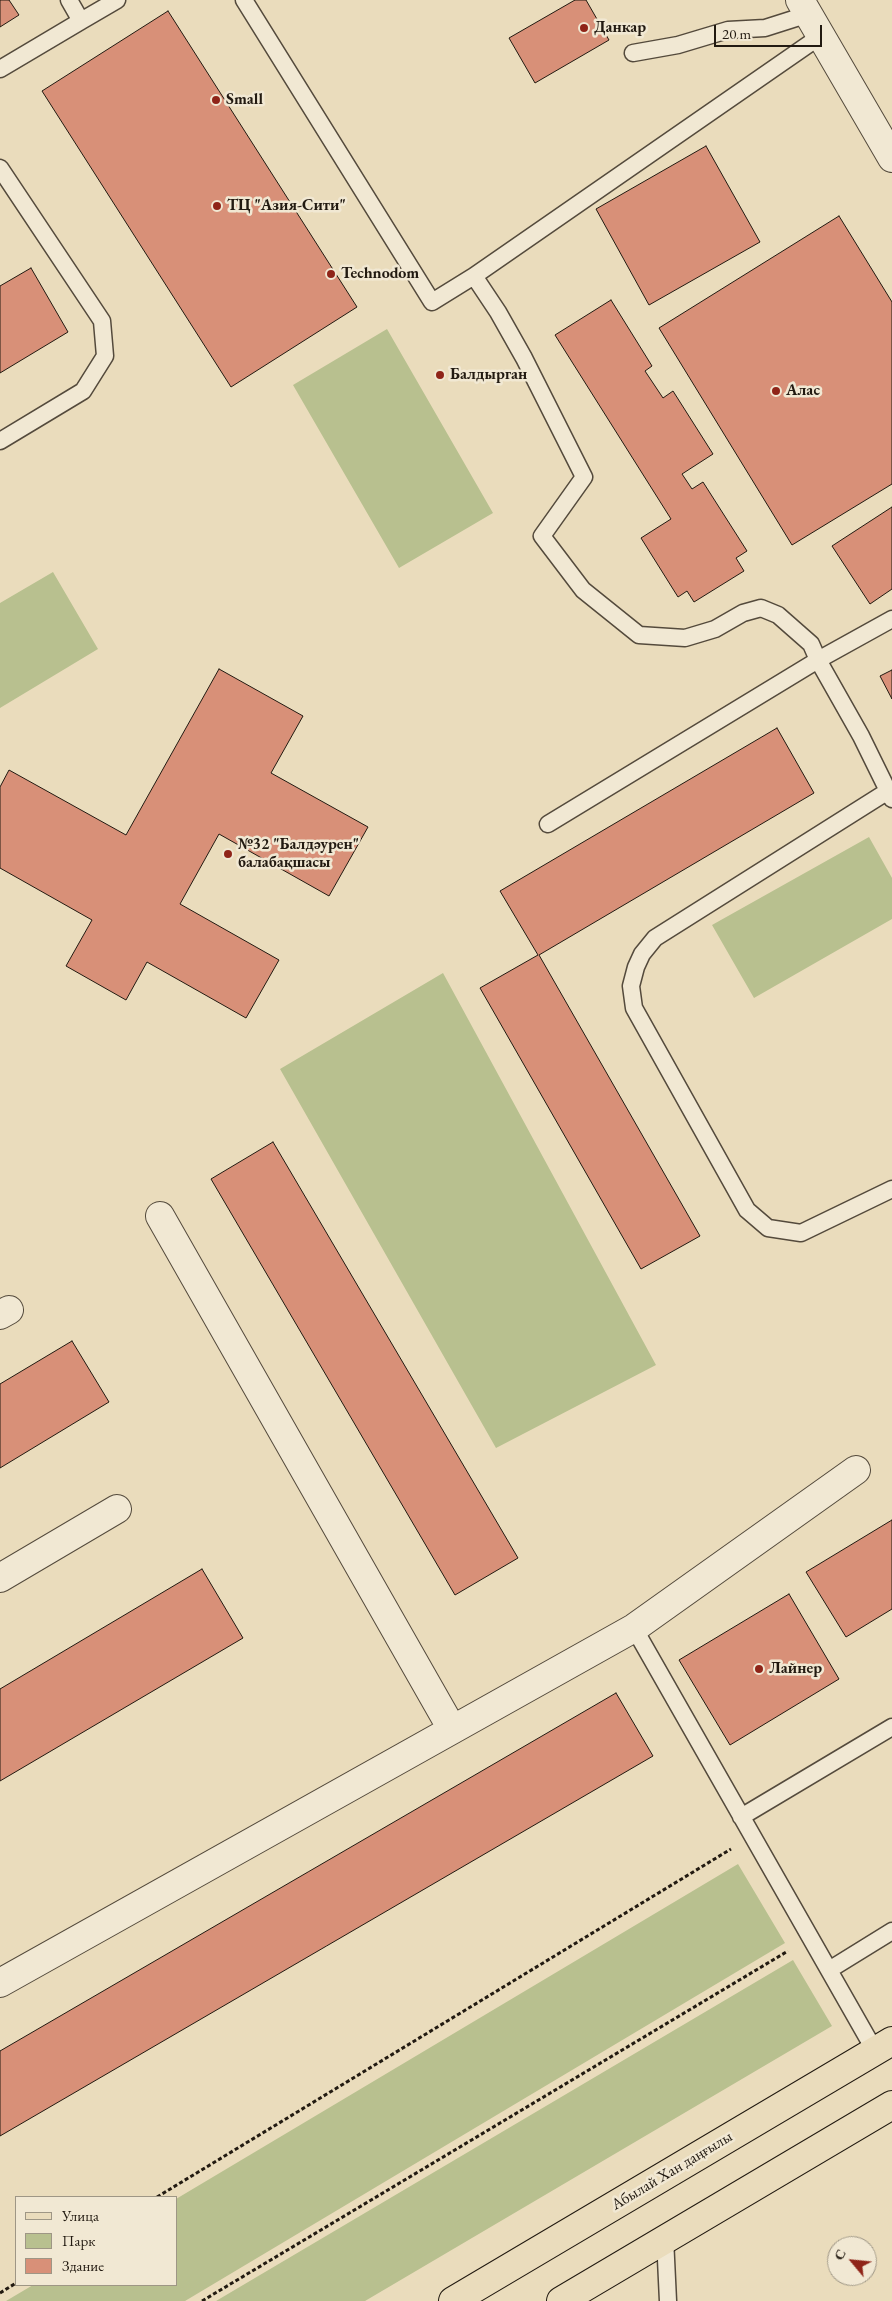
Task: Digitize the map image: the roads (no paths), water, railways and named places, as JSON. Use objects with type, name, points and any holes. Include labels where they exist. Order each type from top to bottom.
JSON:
[{"type":"main road","name":"Абылай Хан даңғылы","points":[[453,2301],[884,2046]]},
{"type":"main road","points":[[561,2301],[892,2105]]},
{"type":"street","points":[[810,16],[892,158]]},
{"type":"street","points":[[160,1216],[452,1729]]},
{"type":"street","points":[[0,1983],[634,1628],[856,1470]]},
{"type":"street","points":[[0,1578],[116,1509]]},
{"type":"lane","points":[[69,0],[80,21]]},
{"type":"lane","points":[[0,69],[117,0]]},
{"type":"lane","points":[[244,0],[432,302],[474,276],[810,16]]},
{"type":"lane","points":[[633,53],[678,45],[728,30],[765,28],[810,16]]},
{"type":"lane","points":[[0,168],[102,321],[105,356],[83,391],[0,441]]},
{"type":"lane","points":[[474,276],[498,312],[524,358],[584,477],[542,536],[584,590],[640,635],[685,638],[716,629],[743,613],[761,608],[778,615],[811,644],[861,736],[890,795],[655,938],[642,954],[630,986],[634,1008],[747,1210],[768,1228],[801,1233],[892,1189]]},
{"type":"lane","points":[[548,824],[818,660],[892,619]]},
{"type":"lane","points":[[634,1628],[829,1970],[884,2046]]},
{"type":"lane","points":[[741,1817],[892,1727]]},
{"type":"lane","points":[[829,1970],[892,1932]]},
{"type":"lane","points":[[665,2238],[668,2301]]},
{"type":"place","name":"Данкар","points":[[584,28]]},
{"type":"place","name":"Small","points":[[216,100]]},
{"type":"place","name":"ТЦ \"Азия-Сити\"","points":[[217,206]]},
{"type":"place","name":"Technodom","points":[[331,274]]},
{"type":"place","name":"Балдырган","points":[[440,375]]},
{"type":"place","name":"Алас","points":[[776,391]]},
{"type":"place","name":"№32 \"Балдәурен\" балабақшасы","points":[[228,854]]},
{"type":"place","name":"Лайнер","points":[[759,1669]]}]
